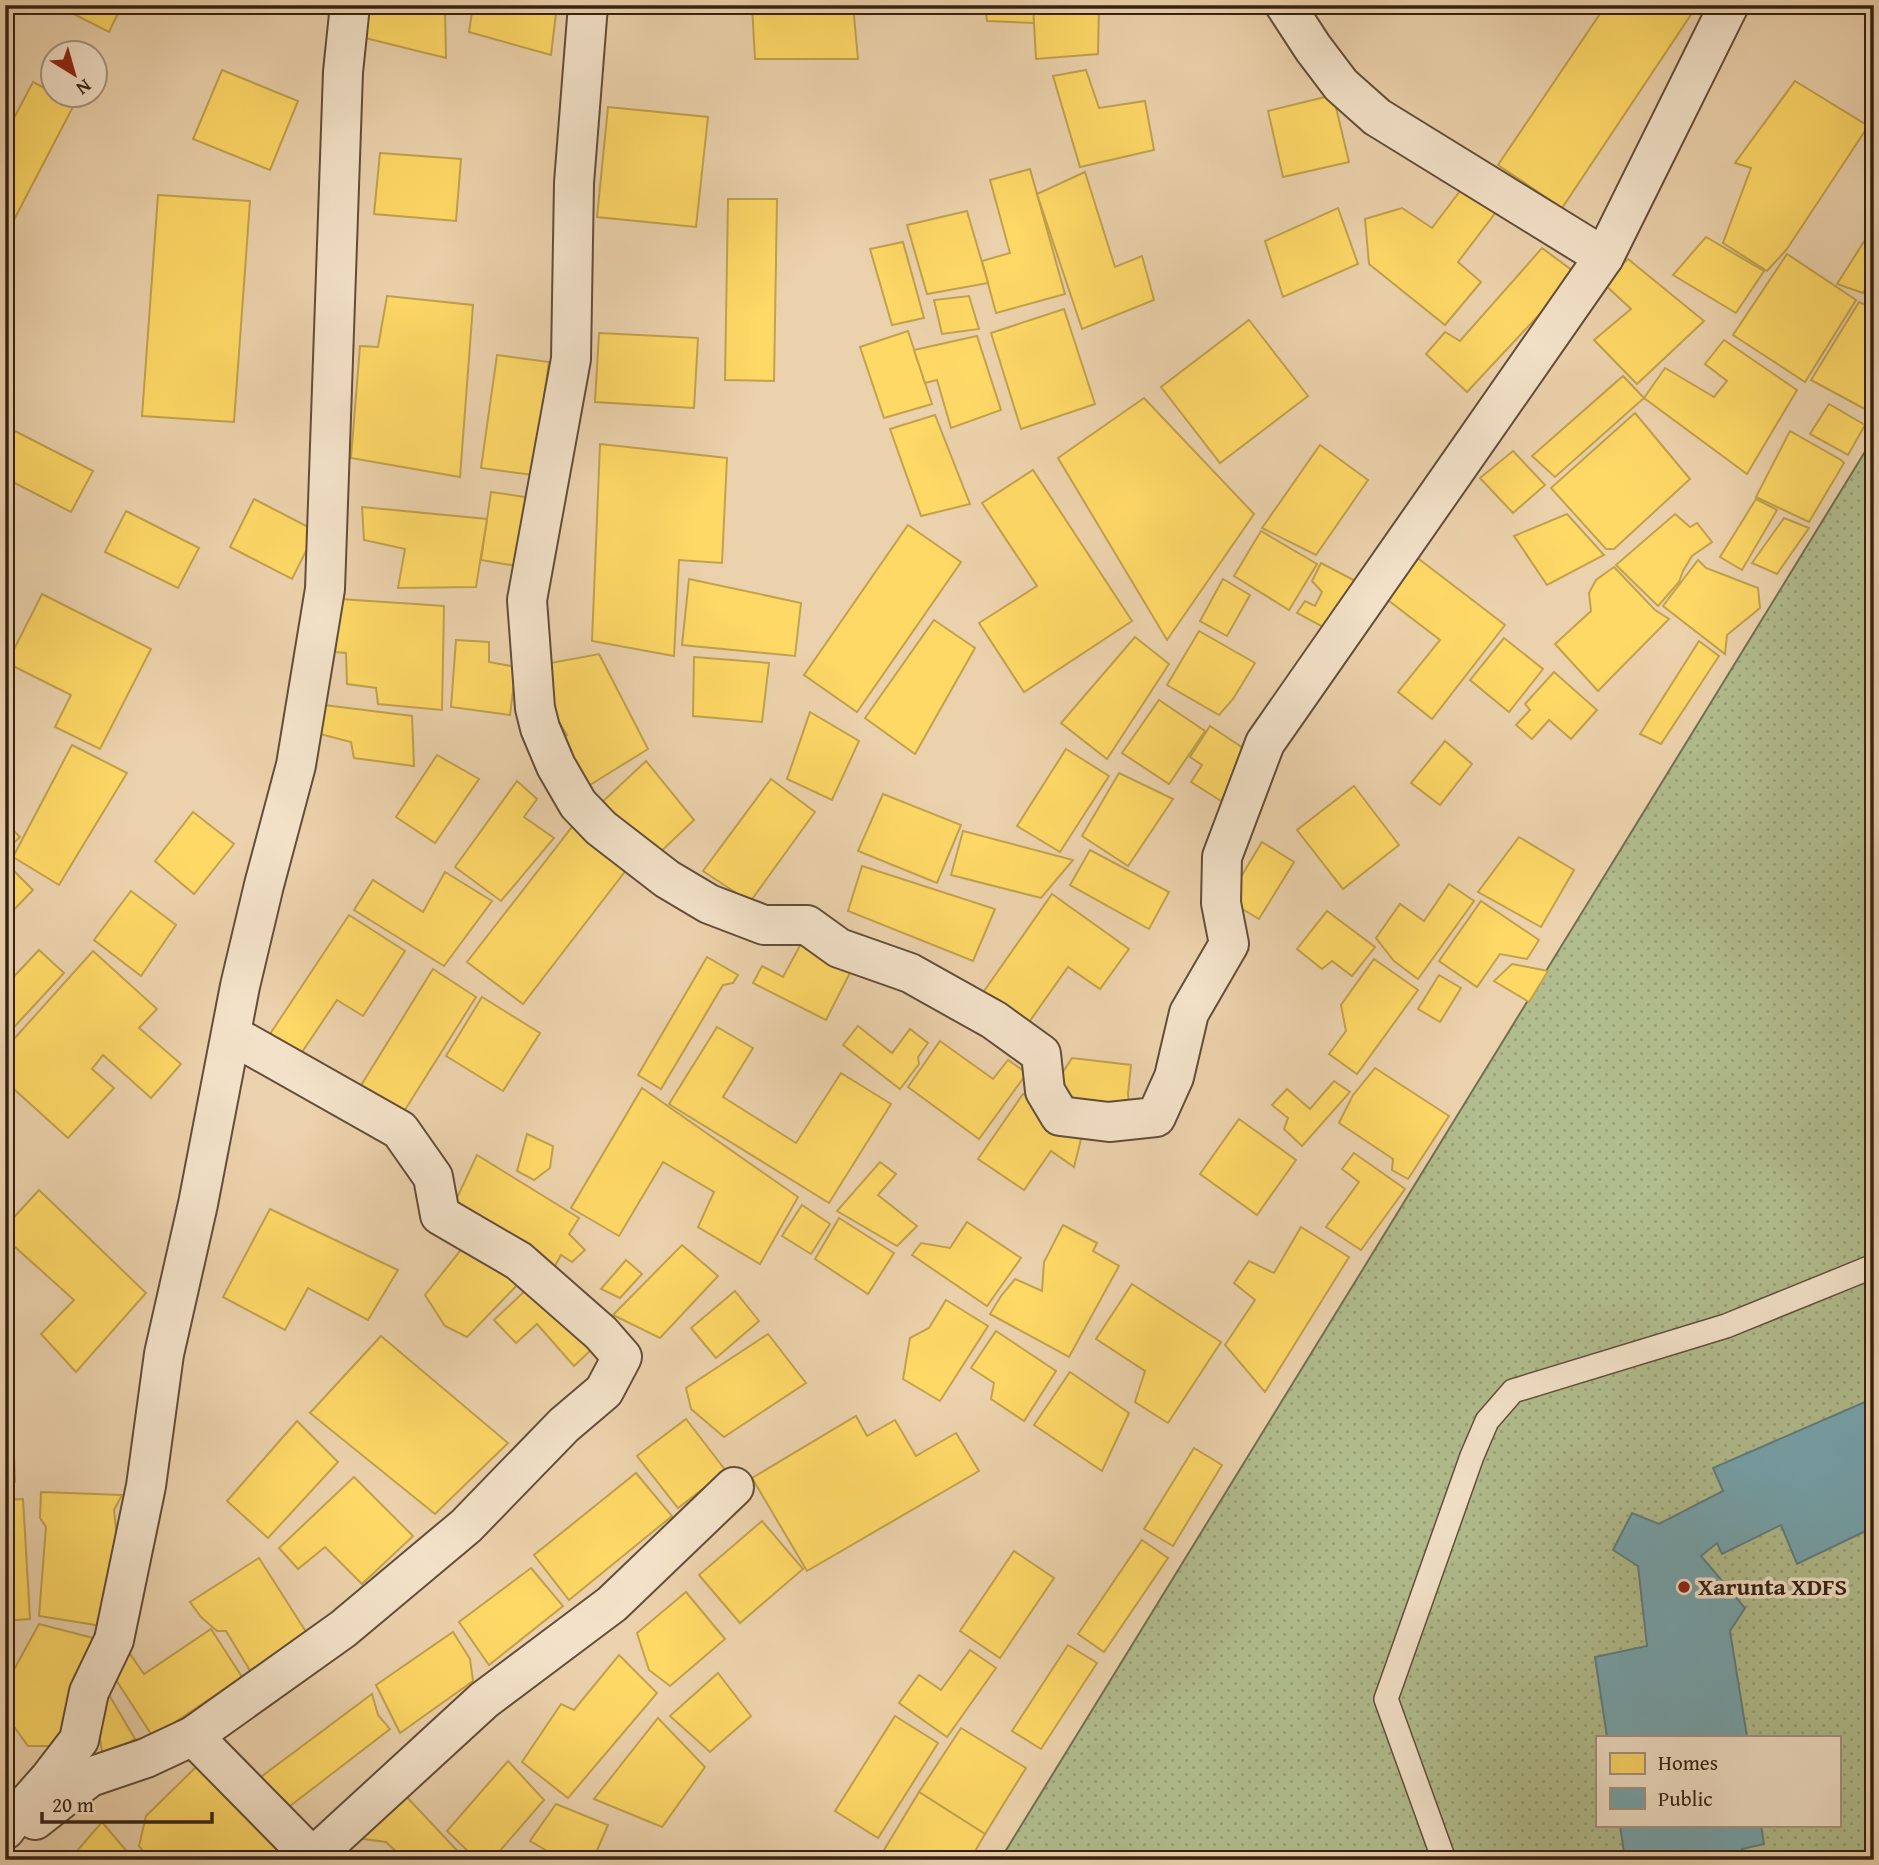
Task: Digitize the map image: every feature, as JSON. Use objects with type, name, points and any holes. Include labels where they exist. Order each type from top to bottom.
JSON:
[{"type":"street","points":[[5,1830],[79,1740],[89,1692],[114,1640],[146,1486],[164,1354],[198,1204],[240,986],[296,765],[325,589],[343,72],[350,5]]},
{"type":"street","points":[[588,5],[574,183],[571,359],[527,600],[535,708],[540,728],[556,766],[578,804],[601,828],[667,879],[709,904],[764,925],[807,925],[839,948],[910,973],[994,1020],[1041,1054],[1045,1091],[1060,1115],[1109,1122],[1156,1117],[1174,1077],[1189,1013],[1229,944],[1221,904],[1222,857],[1265,743],[1604,257],[1726,6]]},
{"type":"street","points":[[1285,5],[1341,85],[1377,117],[1604,257]]},
{"type":"street","points":[[5,1844],[90,1777],[146,1758],[193,1736],[343,1629],[466,1527],[564,1425],[604,1391],[622,1357],[601,1333],[519,1261],[440,1215],[433,1177],[400,1130],[232,1035]]},
{"type":"street","points":[[193,1736],[314,1859],[484,1700],[611,1604],[734,1487]]},
{"type":"lane","points":[[1444,1860],[1386,1699],[1472,1456],[1487,1421],[1513,1391],[1726,1326],[1874,1266]]},
{"type":"green space","points":[[1874,437],[1874,1860],[1000,1860]]},
{"type":"building: Homes","points":[[56,5],[122,5],[109,32]]},
{"type":"building: Homes","points":[[365,5],[393,5],[415,11],[416,5],[473,5],[471,14],[445,8],[446,58],[357,36]]},
{"type":"building: Homes","points":[[473,5],[557,5],[551,55],[469,32]]},
{"type":"building: Homes","points":[[752,5],[853,5],[858,59],[755,59]]},
{"type":"building: Homes","points":[[985,5],[1033,5],[1035,23],[987,21]]},
{"type":"building: Homes","points":[[1033,5],[1099,5],[1098,54],[1036,59]]},
{"type":"building: Homes","points":[[1606,5],[1686,5],[1694,10],[1562,208],[1498,165]]},
{"type":"building: Homes","points":[[222,70],[298,101],[270,170],[193,139]]},
{"type":"building: Homes","points":[[1086,70],[1099,108],[1145,101],[1154,150],[1080,167],[1053,76]]},
{"type":"building: Homes","points":[[1795,81],[1865,124],[1867,128],[1787,249],[1767,271],[1723,243],[1751,168],[1735,163]]},
{"type":"building: Homes","points":[[33,82],[38,85],[38,108],[72,108],[5,237],[5,135]]},
{"type":"building: Homes","points":[[1333,95],[1349,162],[1283,177],[1268,111]]},
{"type":"building: Homes","points":[[608,107],[708,117],[696,227],[597,217]]},
{"type":"building: Homes","points":[[380,153],[461,159],[456,221],[374,214]]},
{"type":"building: Homes","points":[[1030,169],[1065,294],[996,313],[982,261],[1010,253],[990,180]]},
{"type":"building: Homes","points":[[1085,172],[1115,267],[1142,256],[1154,300],[1082,329],[1037,194]]},
{"type":"building: Homes","points":[[1460,191],[1496,212],[1458,262],[1481,282],[1445,325],[1369,264],[1365,219],[1402,208],[1432,228]]},
{"type":"building: Homes","points":[[158,195],[250,201],[234,422],[142,416]]},
{"type":"building: Homes","points":[[728,199],[777,199],[774,381],[725,380]]},
{"type":"building: Homes","points":[[1338,208],[1358,264],[1283,297],[1265,241]]},
{"type":"building: Homes","points":[[967,211],[988,283],[927,294],[907,225]]},
{"type":"building: Homes","points":[[1874,226],[1874,276],[1863,293],[1837,284]]},
{"type":"building: Homes","points":[[1706,237],[1764,271],[1736,313],[1673,275]]},
{"type":"building: Homes","points":[[903,242],[924,318],[892,325],[870,249]]},
{"type":"building: Homes","points":[[1542,248],[1577,274],[1467,392],[1426,354],[1445,332],[1460,341]]},
{"type":"building: Homes","points":[[1787,254],[1856,300],[1805,382],[1733,335]]},
{"type":"building: Homes","points":[[1628,259],[1704,321],[1637,384],[1594,340],[1631,309],[1602,282]]},
{"type":"building: Homes","points":[[387,296],[473,305],[460,477],[351,458],[360,346],[378,347]]},
{"type":"building: Homes","points":[[969,296],[979,329],[942,334],[934,300]]},
{"type":"building: Homes","points":[[1859,302],[1874,309],[1874,414],[1811,380]]},
{"type":"building: Homes","points":[[1064,309],[1095,404],[1021,429],[991,333]]},
{"type":"building: Homes","points":[[1249,320],[1308,396],[1220,463],[1161,387]]},
{"type":"building: Homes","points":[[908,331],[932,404],[884,418],[860,347]]},
{"type":"building: Homes","points":[[599,333],[698,338],[694,408],[595,402]]},
{"type":"building: Homes","points":[[977,336],[1001,410],[951,428],[937,380],[925,383],[914,350]]},
{"type":"building: Homes","points":[[1724,340],[1797,390],[1747,474],[1644,398],[1665,368],[1714,397],[1727,381],[1705,364]]},
{"type":"building: Homes","points":[[497,355],[549,362],[533,475],[481,468]]},
{"type":"building: Homes","points":[[1623,376],[1644,398],[1555,477],[1532,456]]},
{"type":"building: Homes","points":[[1144,398],[1254,514],[1167,640],[1058,458]]},
{"type":"building: Homes","points":[[1829,404],[1865,425],[1848,455],[1810,434]]},
{"type":"building: Homes","points":[[1635,413],[1690,479],[1614,549],[1606,549],[1551,488]]},
{"type":"building: Homes","points":[[935,415],[970,504],[921,516],[890,429]]},
{"type":"building: Homes","points":[[13,430],[93,471],[71,512],[5,478],[5,445]]},
{"type":"building: Homes","points":[[1790,431],[1844,463],[1809,522],[1756,497]]},
{"type":"building: Homes","points":[[600,444],[727,458],[722,563],[679,560],[674,656],[592,641]]},
{"type":"building: Homes","points":[[1320,445],[1368,480],[1316,555],[1262,528]]},
{"type":"building: Homes","points":[[1513,451],[1545,485],[1513,513],[1480,478]]},
{"type":"building: Homes","points":[[1033,470],[1132,621],[1024,692],[979,623],[1037,586],[982,503]]},
{"type":"building: Homes","points":[[491,492],[532,498],[522,567],[481,560]]},
{"type":"building: Homes","points":[[254,499],[316,531],[292,579],[230,547]]},
{"type":"building: Homes","points":[[1756,499],[1777,510],[1742,570],[1720,557]]},
{"type":"building: Homes","points":[[362,507],[487,519],[476,587],[398,588],[405,549],[364,540]]},
{"type":"building: Homes","points":[[126,511],[199,548],[178,588],[105,552]]},
{"type":"building: Homes","points":[[1567,514],[1604,555],[1547,585],[1514,536]]},
{"type":"building: Homes","points":[[1675,514],[1690,527],[1697,523],[1712,542],[1692,556],[1679,582],[1658,606],[1616,565]]},
{"type":"building: Homes","points":[[1784,518],[1809,528],[1777,574],[1752,563]]},
{"type":"building: Homes","points":[[908,525],[961,562],[857,712],[804,675]]},
{"type":"building: Homes","points":[[1261,531],[1317,564],[1289,610],[1234,576]]},
{"type":"building: Homes","points":[[1415,556],[1505,625],[1432,719],[1398,692],[1440,640],[1384,597]]},
{"type":"building: Homes","points":[[1698,560],[1706,568],[1758,588],[1760,608],[1727,635],[1725,654],[1663,606]]},
{"type":"building: Homes","points":[[1321,563],[1361,584],[1334,633],[1297,613],[1305,601],[1315,606],[1322,592],[1312,581]]},
{"type":"building: Homes","points":[[1614,567],[1655,610],[1669,619],[1598,691],[1555,644],[1591,611],[1589,593],[1596,580]]},
{"type":"building: Homes","points":[[689,579],[801,603],[795,656],[682,645]]},
{"type":"building: Homes","points":[[1223,579],[1250,595],[1227,636],[1200,621]]},
{"type":"building: Homes","points":[[42,594],[151,649],[100,749],[55,727],[71,695],[7,663]]},
{"type":"building: Homes","points":[[340,599],[444,606],[442,710],[378,704],[376,688],[347,684],[346,653],[335,652]]},
{"type":"building: Homes","points":[[934,620],[975,648],[915,754],[865,718]]},
{"type":"building: Homes","points":[[1199,631],[1255,663],[1233,699],[1219,715],[1167,685]]},
{"type":"building: Homes","points":[[1135,637],[1169,664],[1107,759],[1061,723]]},
{"type":"building: Homes","points":[[1504,638],[1543,669],[1509,712],[1470,680]]},
{"type":"building: Homes","points":[[456,640],[489,642],[489,662],[516,667],[510,715],[451,707]]},
{"type":"building: Homes","points":[[1699,641],[1719,656],[1661,744],[1640,734]]},
{"type":"building: Homes","points":[[599,654],[648,749],[585,788],[553,742],[567,735],[544,697],[540,665]]},
{"type":"building: Homes","points":[[694,657],[769,663],[762,722],[693,716]]},
{"type":"building: Homes","points":[[1554,672],[1597,710],[1571,739],[1549,720],[1532,739],[1516,725],[1530,710],[1525,704]]},
{"type":"building: Homes","points":[[1159,700],[1205,731],[1169,784],[1122,753]]},
{"type":"building: Homes","points":[[316,704],[412,716],[414,766],[354,758],[351,742],[316,733]]},
{"type":"building: Homes","points":[[810,712],[859,741],[832,800],[787,779]]},
{"type":"building: Homes","points":[[1210,726],[1252,754],[1221,801],[1191,782],[1202,765],[1190,757]]},
{"type":"building: Homes","points":[[1445,741],[1472,764],[1440,805],[1411,783]]},
{"type":"building: Homes","points":[[72,745],[127,773],[59,885],[13,857]]},
{"type":"building: Homes","points":[[1066,749],[1109,776],[1060,852],[1017,826]]},
{"type":"building: Homes","points":[[437,755],[479,779],[435,843],[396,817]]},
{"type":"building: Homes","points":[[646,761],[694,820],[652,860],[598,806]]},
{"type":"building: Homes","points":[[1119,773],[1173,799],[1128,866],[1082,836]]},
{"type":"building: Homes","points":[[771,779],[815,812],[750,902],[703,871]]},
{"type":"building: Homes","points":[[517,781],[537,799],[524,817],[554,838],[501,901],[455,867]]},
{"type":"building: Homes","points":[[1354,786],[1399,845],[1343,889],[1297,830]]},
{"type":"building: Homes","points":[[883,794],[961,825],[937,883],[858,851]]},
{"type":"building: Homes","points":[[193,812],[234,844],[194,894],[155,861]]},
{"type":"building: Homes","points":[[5,822],[20,837],[5,851]]},
{"type":"building: Homes","points":[[572,827],[627,869],[523,1004],[467,962]]},
{"type":"building: Homes","points":[[963,831],[1073,860],[1041,898],[951,875]]},
{"type":"building: Homes","points":[[1519,837],[1574,870],[1541,927],[1478,892]]},
{"type":"building: Homes","points":[[1262,842],[1294,862],[1259,919],[1227,900]]},
{"type":"building: Homes","points":[[1090,850],[1169,892],[1149,929],[1070,885]]},
{"type":"building: Homes","points":[[5,862],[33,890],[5,919]]},
{"type":"building: Homes","points":[[862,866],[995,909],[973,961],[848,911]]},
{"type":"building: Homes","points":[[445,872],[492,901],[444,966],[354,910],[373,880],[423,912]]},
{"type":"building: Homes","points":[[1449,884],[1474,901],[1418,979],[1394,961],[1376,938],[1400,904],[1424,921]]},
{"type":"building: Homes","points":[[131,891],[176,925],[141,976],[94,940]]},
{"type":"building: Homes","points":[[1052,894],[1129,949],[1100,989],[1068,967],[1027,1025],[982,994]]},
{"type":"building: Homes","points":[[1481,901],[1539,940],[1527,959],[1500,954],[1477,987],[1439,961]]},
{"type":"building: Homes","points":[[1327,911],[1375,947],[1352,976],[1332,961],[1322,969],[1297,949]]},
{"type":"building: Homes","points":[[349,915],[405,951],[363,1016],[337,1000],[300,1055],[270,1034]]},
{"type":"building: Homes","points":[[802,942],[853,967],[826,1020],[753,983],[762,966],[783,977]]},
{"type":"building: Homes","points":[[39,950],[64,973],[5,1037],[5,986]]},
{"type":"building: Homes","points":[[93,951],[157,1009],[139,1028],[181,1064],[151,1098],[103,1055],[92,1069],[114,1088],[68,1138],[5,1081],[5,1049]]},
{"type":"building: Homes","points":[[707,957],[738,975],[733,983],[723,985],[661,1089],[638,1075]]},
{"type":"building: Homes","points":[[1374,959],[1418,990],[1357,1074],[1329,1054],[1346,1031],[1341,1005]]},
{"type":"building: Homes","points":[[1512,964],[1548,971],[1529,1002],[1494,981]]},
{"type":"building: Homes","points":[[433,969],[476,997],[403,1113],[360,1087]]},
{"type":"building: Homes","points":[[1439,975],[1461,988],[1440,1022],[1418,1009]]},
{"type":"building: Homes","points":[[482,997],[540,1033],[503,1091],[446,1056]]},
{"type":"building: Homes","points":[[858,1026],[892,1053],[910,1029],[928,1043],[918,1057],[919,1064],[900,1089],[843,1045]]},
{"type":"building: Homes","points":[[717,1027],[753,1048],[723,1097],[796,1143],[841,1073],[891,1104],[829,1203],[669,1104]]},
{"type":"building: Homes","points":[[940,1041],[993,1079],[1008,1060],[1027,1073],[979,1139],[908,1087]]},
{"type":"building: Homes","points":[[1072,1058],[1131,1065],[1129,1103],[1063,1112],[1059,1078]]},
{"type":"building: Homes","points":[[1375,1068],[1449,1116],[1408,1179],[1392,1170],[1393,1159],[1339,1123],[1353,1095]]},
{"type":"building: Homes","points":[[1334,1081],[1350,1092],[1302,1146],[1284,1129],[1288,1118],[1272,1105],[1287,1089],[1310,1109]]},
{"type":"building: Homes","points":[[642,1088],[798,1197],[760,1264],[698,1227],[714,1192],[663,1162],[619,1236],[571,1208]]},
{"type":"building: Homes","points":[[1023,1094],[1082,1135],[1074,1167],[1051,1151],[1024,1190],[978,1159]]},
{"type":"building: Homes","points":[[1239,1119],[1296,1160],[1257,1215],[1200,1174]]},
{"type":"building: Homes","points":[[527,1134],[553,1146],[550,1168],[534,1180],[517,1171]]},
{"type":"building: Homes","points":[[1354,1153],[1405,1189],[1361,1250],[1326,1227],[1359,1182],[1342,1169]]},
{"type":"building: Homes","points":[[477,1155],[579,1218],[569,1234],[585,1250],[572,1262],[561,1255],[550,1275],[537,1268],[538,1251],[449,1215]]},
{"type":"building: Homes","points":[[880,1162],[896,1174],[878,1195],[917,1226],[897,1246],[837,1211]]},
{"type":"building: Homes","points":[[39,1190],[146,1293],[76,1372],[41,1334],[74,1300],[5,1238],[5,1227]]},
{"type":"building: Homes","points":[[802,1205],[830,1224],[811,1254],[782,1236]]},
{"type":"building: Homes","points":[[270,1209],[398,1270],[368,1320],[308,1288],[285,1330],[223,1297]]},
{"type":"building: Homes","points":[[839,1218],[894,1253],[868,1294],[815,1259]]},
{"type":"building: Homes","points":[[967,1222],[1021,1258],[987,1306],[912,1255],[921,1243],[950,1248]]},
{"type":"building: Homes","points":[[1063,1225],[1097,1243],[1093,1251],[1119,1266],[1069,1357],[990,1314],[1015,1279],[1042,1291],[1044,1262]]},
{"type":"building: Homes","points":[[1301,1227],[1349,1257],[1265,1392],[1225,1345],[1255,1300],[1234,1283],[1249,1261],[1274,1273]]},
{"type":"building: Homes","points":[[472,1236],[524,1278],[467,1337],[445,1326],[425,1295]]},
{"type":"building: Homes","points":[[682,1245],[718,1276],[660,1338],[613,1315]]},
{"type":"building: Homes","points":[[626,1260],[642,1274],[620,1298],[601,1289]]},
{"type":"building: Homes","points":[[1132,1284],[1221,1342],[1168,1423],[1135,1402],[1145,1371],[1096,1339]]},
{"type":"building: Homes","points":[[528,1288],[591,1350],[574,1366],[537,1324],[516,1343],[494,1320]]},
{"type":"building: Homes","points":[[735,1291],[759,1321],[716,1358],[691,1328]]},
{"type":"building: Homes","points":[[946,1300],[988,1326],[940,1401],[903,1379],[910,1338],[929,1328]]},
{"type":"building: Homes","points":[[996,1331],[1056,1371],[1024,1421],[991,1399],[994,1383],[971,1368]]},
{"type":"building: Homes","points":[[768,1334],[806,1383],[724,1437],[691,1409],[686,1388]]},
{"type":"building: Homes","points":[[381,1336],[508,1443],[435,1514],[310,1413]]},
{"type":"building: Homes","points":[[10,1349],[15,1482],[5,1484],[5,1350]]},
{"type":"building: Homes","points":[[1070,1372],[1129,1413],[1102,1471],[1034,1425]]},
{"type":"building: Homes","points":[[856,1416],[867,1436],[895,1420],[916,1456],[956,1433],[979,1471],[807,1571],[752,1478]]},
{"type":"building: Homes","points":[[686,1419],[726,1471],[678,1508],[637,1456]]},
{"type":"building: Homes","points":[[297,1421],[338,1462],[268,1538],[227,1501]]},
{"type":"building: Homes","points":[[1194,1448],[1222,1465],[1173,1546],[1144,1529]]},
{"type":"building: Homes","points":[[636,1473],[672,1516],[569,1600],[534,1555]]},
{"type":"building: Homes","points":[[354,1477],[413,1536],[362,1584],[325,1547],[298,1569],[279,1548]]},
{"type":"building: Homes","points":[[41,1492],[122,1495],[114,1510],[117,1538],[102,1626],[39,1616],[46,1527],[40,1518]]},
{"type":"building: Homes","points":[[23,1499],[30,1619],[5,1621],[5,1500]]},
{"type":"building: Homes","points":[[762,1521],[803,1569],[740,1623],[699,1575]]},
{"type":"building: Homes","points":[[1142,1540],[1168,1558],[1104,1652],[1078,1634]]},
{"type":"building: Homes","points":[[1014,1551],[1054,1578],[1000,1658],[960,1631]]},
{"type":"building: Homes","points":[[259,1558],[308,1635],[251,1672],[226,1631],[217,1631],[201,1617],[190,1602]]},
{"type":"building: Homes","points":[[531,1568],[563,1606],[489,1665],[459,1622]]},
{"type":"building: Homes","points":[[686,1592],[725,1639],[670,1686],[649,1670],[637,1633]]},
{"type":"building: Homes","points":[[39,1624],[93,1638],[66,1704],[73,1713],[54,1746],[28,1746],[15,1728],[5,1724],[5,1686]]},
{"type":"building: Homes","points":[[211,1629],[242,1677],[153,1737],[109,1669],[130,1654],[144,1674]]},
{"type":"building: Homes","points":[[453,1632],[470,1659],[473,1681],[400,1733],[376,1685]]},
{"type":"building: Homes","points":[[1068,1645],[1097,1663],[1041,1749],[1012,1731]]},
{"type":"building: Homes","points":[[970,1650],[996,1668],[947,1737],[899,1703],[919,1675],[941,1690]]},
{"type":"building: Homes","points":[[619,1655],[657,1693],[568,1798],[522,1762],[561,1704],[574,1710]]},
{"type":"building: Homes","points":[[718,1673],[751,1716],[710,1752],[670,1716]]},
{"type":"building: Homes","points":[[372,1694],[378,1715],[390,1729],[281,1813],[250,1785]]},
{"type":"building: Homes","points":[[109,1695],[135,1739],[103,1757],[96,1716]]},
{"type":"building: Homes","points":[[895,1716],[938,1743],[878,1838],[835,1811]]},
{"type":"building: Homes","points":[[658,1718],[705,1767],[662,1827],[594,1799]]},
{"type":"building: Homes","points":[[961,1728],[1026,1768],[985,1834],[919,1792]]},
{"type":"building: Homes","points":[[508,1761],[544,1800],[492,1860],[477,1860],[447,1831]]},
{"type":"building: Homes","points":[[198,1765],[295,1860],[150,1860],[139,1846],[146,1816]]},
{"type":"building: Homes","points":[[5,1782],[15,1791],[5,1801]]},
{"type":"building: Homes","points":[[919,1792],[985,1834],[970,1860],[878,1860]]},
{"type":"building: Homes","points":[[404,1794],[466,1860],[405,1860],[386,1842],[356,1838]]},
{"type":"building: Homes","points":[[556,1804],[608,1825],[593,1860],[563,1860],[530,1841]]},
{"type":"building: Homes","points":[[102,1822],[134,1860],[69,1860]]},
{"type":"building: Public","name":"Xarunta XDFS","points":[[1874,1398],[1874,1527],[1797,1564],[1781,1525],[1722,1554],[1717,1543],[1701,1556],[1745,1608],[1730,1631],[1747,1736],[1607,1736],[1595,1657],[1647,1646],[1638,1566],[1613,1550],[1632,1513],[1659,1524],[1723,1491],[1713,1468]]},
{"type":"building: Public","points":[[1620,1826],[1761,1826],[1764,1844],[1742,1849],[1753,1860],[1625,1860]]},
{"type":"place","name":"Xarunta XDFS","points":[[1684,1587]]}]
